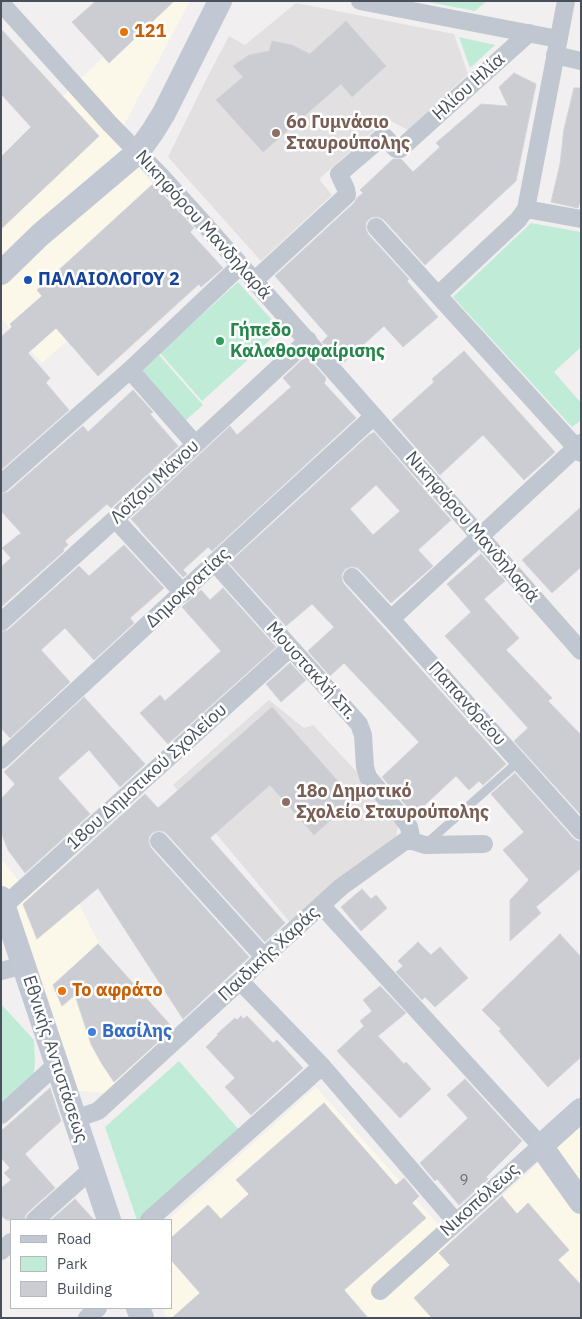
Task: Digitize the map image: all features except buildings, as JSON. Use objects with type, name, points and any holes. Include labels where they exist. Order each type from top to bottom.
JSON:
[{"type":"main road","points":[[1,272],[40,235],[138,152],[164,113],[217,3]]},
{"type":"main road","name":"Εθνικής Αντιστάσεως","points":[[3,902],[109,1219]]},
{"type":"main road","name":"Νικοπόλεως","points":[[541,1146],[581,1110]]},
{"type":"main road","points":[[541,1146],[581,1202]]},
{"type":"street","points":[[360,1],[529,33],[581,60]]},
{"type":"street","points":[[438,295],[518,220],[526,208],[566,1]]},
{"type":"street","name":"Νικηφόρου Μανδηλαρά","points":[[1,3],[241,265],[581,651]]},
{"type":"street","name":"Ηλίου Ηλία","points":[[254,280],[347,195],[339,174],[380,138],[385,138],[396,149],[400,149],[529,33]]},
{"type":"street","points":[[526,208],[581,219]]},
{"type":"street","points":[[376,227],[579,448],[391,619]]},
{"type":"street","points":[[1,484],[130,370],[241,265]]},
{"type":"street","name":"Λοΐζου Μάνου","points":[[1,622],[115,520],[308,340]]},
{"type":"street","points":[[130,370],[195,444]]},
{"type":"street","name":"Δημοκρατίας","points":[[1,760],[374,416]]},
{"type":"street","points":[[115,520],[182,593]]},
{"type":"street","name":"Μουστακλή Σπ.","points":[[215,563],[359,724],[363,735],[368,777],[405,821],[419,843]]},
{"type":"street","name":"Παπανδρέου","points":[[352,577],[581,831]]},
{"type":"street","name":"18ου Δημοτικού Σχολείου","points":[[3,902],[290,648]]},
{"type":"street","points":[[159,841],[264,957]]},
{"type":"street","name":"Παιδικής Χαράς","points":[[75,1119],[98,1111],[341,887],[397,847],[405,842],[484,844]]},
{"type":"street","points":[[321,905],[541,1146]]},
{"type":"street","points":[[1,971],[24,964]]},
{"type":"street","points":[[240,981],[322,1066],[456,1222]]},
{"type":"street","points":[[1,1115],[57,1064]]},
{"type":"street","points":[[150,1219],[322,1066]]},
{"type":"street","name":"Νικοπόλεως","points":[[380,1291],[541,1146]]},
{"type":"street","points":[[36,1219],[92,1168]]},
{"type":"street","points":[[86,1318],[97,1309]]},
{"type":"lane","points":[[419,843],[519,761]]},
{"type":"shaded area","points":[[96,1],[190,1],[115,142],[194,228],[42,363],[1,318],[1,157],[103,57],[72,22]]},
{"type":"shaded area","name":"6ο Γυμνάσιο Σταυρούπολης","points":[[296,3],[454,34],[468,74],[408,130],[387,119],[319,179],[332,195],[261,261],[168,157],[229,36],[245,45]]},
{"type":"shaded area","name":"18ο Δημοτικό Σχολείο Σταυρούπολης","points":[[269,700],[304,728],[313,725],[400,818],[396,836],[293,926],[173,785]]},
{"type":"shaded area","points":[[1,858],[29,894],[58,871],[76,897],[108,962],[173,1027],[107,1093],[78,1091],[20,925],[1,941]]},
{"type":"shaded area","points":[[316,1087],[452,1240],[581,1125],[581,1318],[166,1318],[163,1309],[172,1309],[172,1219],[169,1219]]},
{"type":"green space","points":[[423,1],[487,1],[475,11]]},
{"type":"green space","points":[[459,37],[495,45],[470,68]]},
{"type":"green space","points":[[531,223],[581,232],[581,347],[554,372],[581,403],[581,420],[572,427],[453,297]]},
{"type":"green space","name":"Γήπεδο Καλαθοσφαίρισης","points":[[238,282],[281,330],[202,401],[160,353]]},
{"type":"green space","points":[[159,355],[203,405],[186,420],[181,419],[139,372]]},
{"type":"green space","points":[[1,1004],[34,1040],[35,1065],[33,1077],[1,1104]]},
{"type":"green space","points":[[179,1061],[240,1131],[141,1219],[137,1219],[105,1127]]},
{"type":"place","name":"121","points":[[124,32]]},
{"type":"place","name":"6ο Γυμνάσιο Σταυρούπολης","points":[[276,133]]},
{"type":"place","name":"ΠΑΛΑΙΟΛΟΓΟΥ 2","points":[[28,280]]},
{"type":"place","name":"Γήπεδο Καλαθοσφαίρισης","points":[[220,341]]},
{"type":"place","name":"18ο Δημοτικό Σχολείο Σταυρούπολης","points":[[286,802]]},
{"type":"place","name":"Το αφράτο","points":[[62,991]]},
{"type":"place","name":"Βασίλης","points":[[92,1032]]}]
